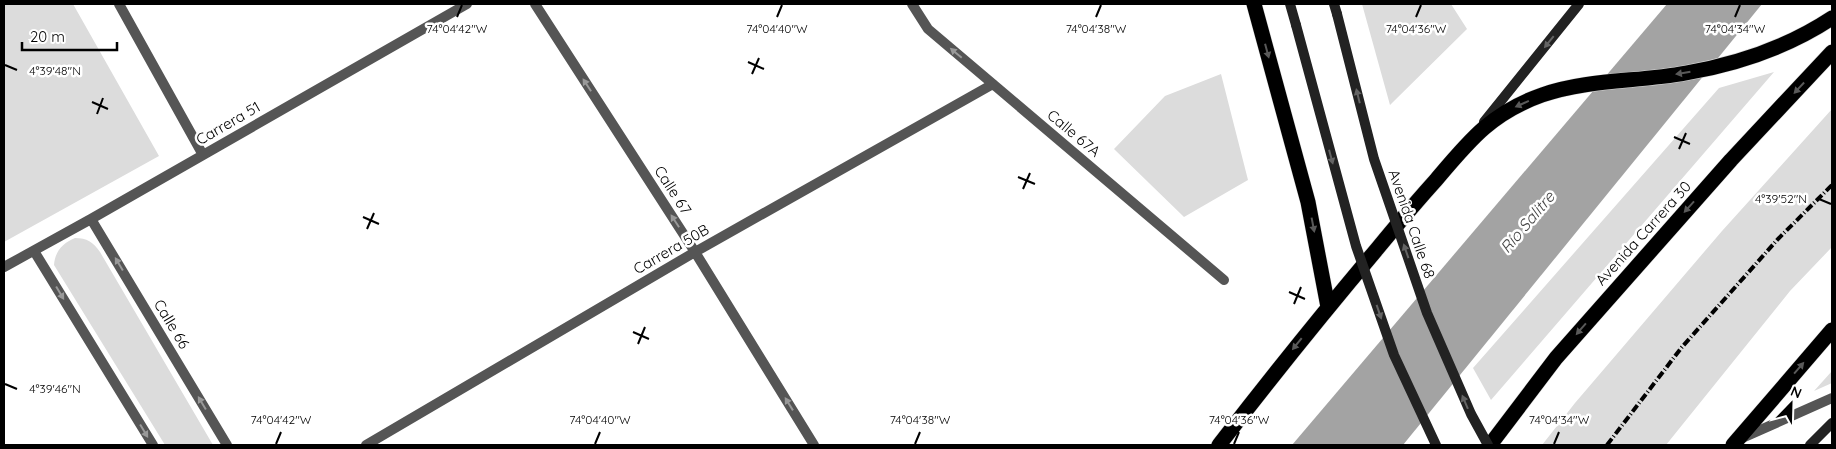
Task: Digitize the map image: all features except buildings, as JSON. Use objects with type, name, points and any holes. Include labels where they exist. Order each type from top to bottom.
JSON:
[{"type":"highway","points":[[1254,4],[1308,202],[1328,307]]},
{"type":"highway","points":[[1219,445],[1296,345],[1328,307],[1473,137],[1495,118],[1541,95],[1568,88],[1685,73],[1730,63],[1783,46],[1811,32],[1832,18]]},
{"type":"highway","name":"Avenida Carrera 30","points":[[1489,445],[1556,358],[1730,160],[1832,52]]},
{"type":"highway","points":[[1735,443],[1832,330]]},
{"type":"main road","points":[[1290,4],[1356,246],[1394,356],[1436,445]]},
{"type":"main road","points":[[1473,137],[1579,4]]},
{"type":"main road","name":"Avenida Calle 68","points":[[1335,9],[1374,159],[1427,313],[1470,414],[1489,445]]},
{"type":"main road","points":[[1810,445],[1832,424]]},
{"type":"street","points":[[118,4],[203,155]]},
{"type":"street","name":"Carrera 51","points":[[4,267],[467,4]]},
{"type":"street","name":"Calle 67","points":[[535,4],[695,252],[814,445]]},
{"type":"street","name":"Calle 67A","points":[[912,4],[928,29],[1224,280]]},
{"type":"street","name":"Carrera 50B","points":[[366,445],[695,252],[993,84]]},
{"type":"street","name":"Calle 66","points":[[91,219],[228,445]]},
{"type":"street","points":[[34,251],[153,445]]},
{"type":"street","points":[[1735,443],[1832,398]]},
{"type":"shaded area","points":[[4,4],[73,4],[159,156],[4,242]]},
{"type":"shaded area","points":[[1362,4],[1451,4],[1467,29],[1390,105]]},
{"type":"shaded area","points":[[1774,72],[1491,400],[1473,368],[1719,88]]},
{"type":"shaded area","points":[[1221,74],[1248,180],[1184,217],[1114,149],[1165,96]]},
{"type":"shaded area","points":[[1832,109],[1832,247],[1790,291],[1666,445],[1542,445],[1575,403],[1722,231]]},
{"type":"shaded area","points":[[75,238],[89,241],[100,252],[213,445],[165,445],[54,265],[60,248]]},
{"type":"shaded area","points":[[1832,371],[1832,383],[1814,391]]},
{"type":"water","name":"Río Salitre","points":[[1667,4],[1762,4],[1403,445],[1292,445]]},
{"type":"railway","points":[[1607,445],[1682,347],[1778,239],[1832,185]]}]
